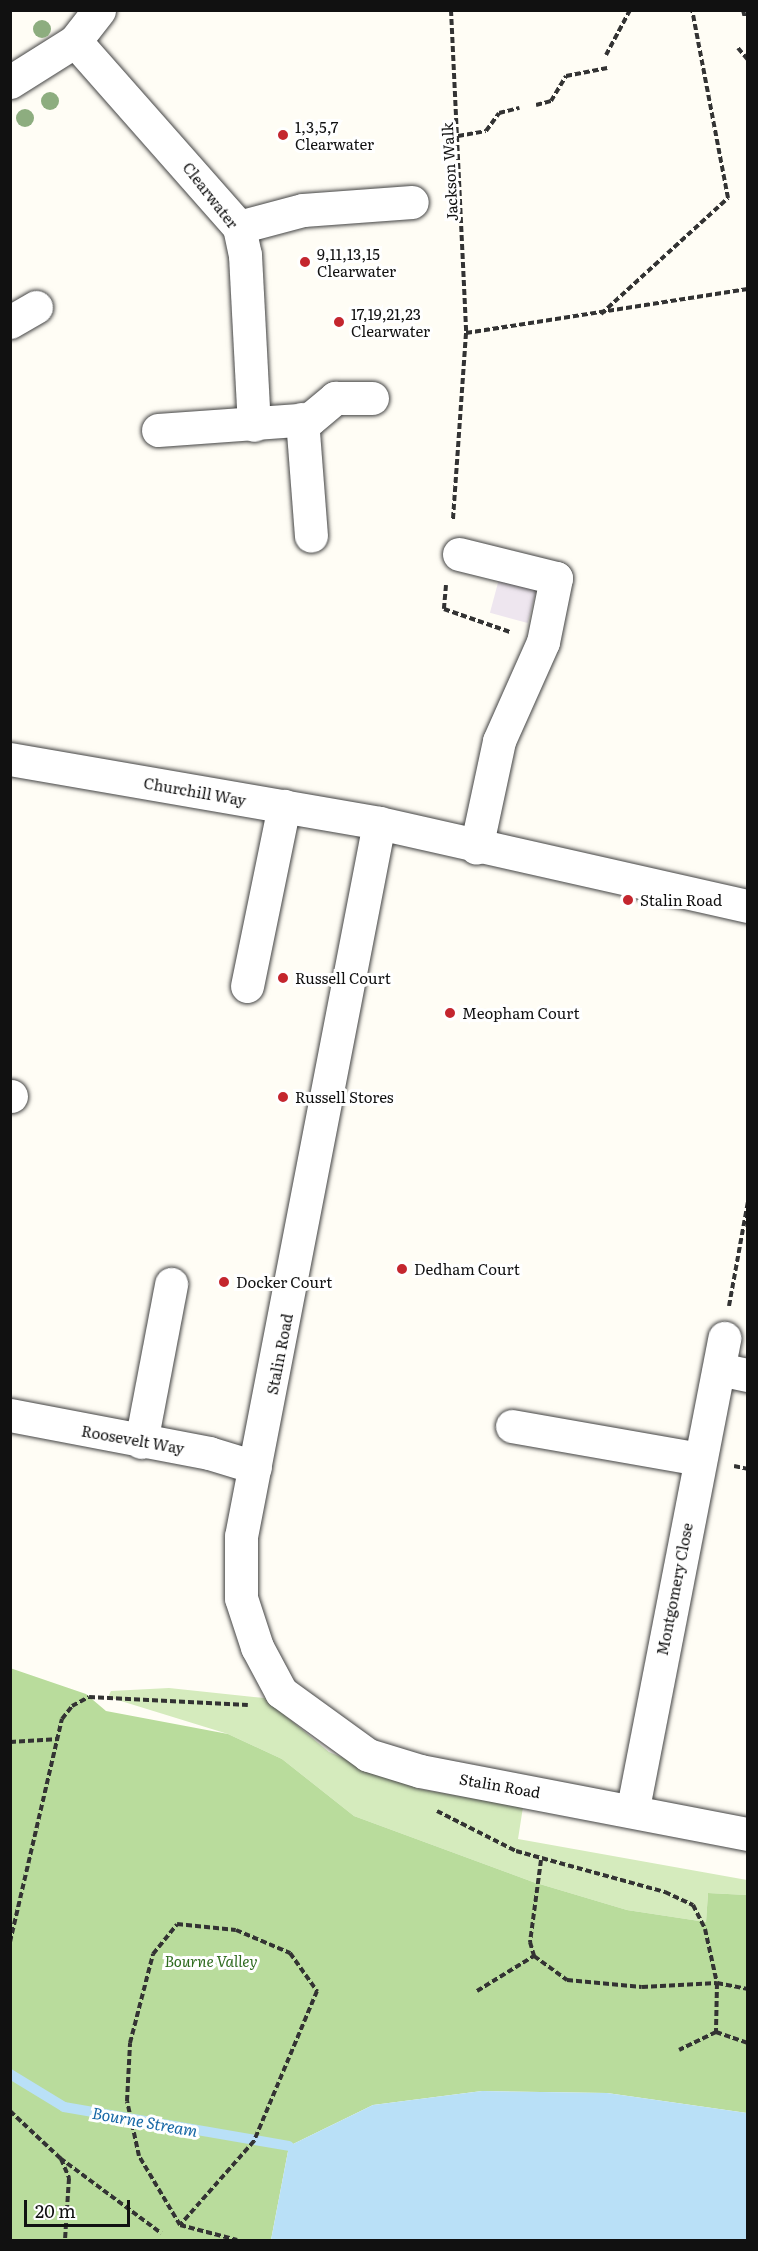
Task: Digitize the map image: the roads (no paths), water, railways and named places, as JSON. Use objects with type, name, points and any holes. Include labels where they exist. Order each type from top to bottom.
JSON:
[{"type":"street","points":[[10,82],[75,41],[99,10]]},
{"type":"street","name":"Clearwater","points":[[75,41],[239,227],[245,255],[254,424]]},
{"type":"street","points":[[239,227],[303,210],[411,202]]},
{"type":"street","points":[[158,430],[306,419],[335,398],[372,398]]},
{"type":"street","points":[[306,419],[311,536]]},
{"type":"street","points":[[453,555],[556,578],[543,642],[499,741],[476,848]]},
{"type":"street","name":"Churchill Way","points":[[10,759],[379,823]]},
{"type":"street","points":[[247,986],[284,806]]},
{"type":"street","points":[[379,823],[476,848],[747,906]]},
{"type":"street","name":"Stalin Road","points":[[379,823],[241,1536],[241,1598],[257,1647],[281,1692],[368,1755],[420,1771],[633,1808],[747,1834]]},
{"type":"street","points":[[141,1442],[171,1284]]},
{"type":"street","name":"Montgomery Close","points":[[633,1808],[699,1459],[730,1361]]},
{"type":"street","name":"Roosevelt Way","points":[[10,1415],[255,1467]]},
{"type":"street","points":[[512,1426],[699,1459]]},
{"type":"water","points":[[482,2091],[607,2093],[747,2113],[747,2240],[271,2240],[289,2146],[373,2105]]},
{"type":"waterway","name":"Bourne Stream","points":[[10,2074],[64,2107],[289,2146]]},
{"type":"place","name":"1,3,5,7 Clearwater","points":[[283,135]]},
{"type":"place","name":"9,11,13,15 Clearwater","points":[[305,262]]},
{"type":"place","name":"17,19,21,23 Clearwater","points":[[339,322]]},
{"type":"place","name":"Stalin Road","points":[[628,900]]},
{"type":"place","name":"Russell Court","points":[[283,978]]},
{"type":"place","name":"Meopham Court","points":[[450,1013]]},
{"type":"place","name":"Russell Stores","points":[[283,1097]]},
{"type":"place","name":"Dedham Court","points":[[402,1269]]},
{"type":"place","name":"Docker Court","points":[[224,1282]]},
{"type":"park label","name":"Bourne Valley","points":[[211,1961]]}]
